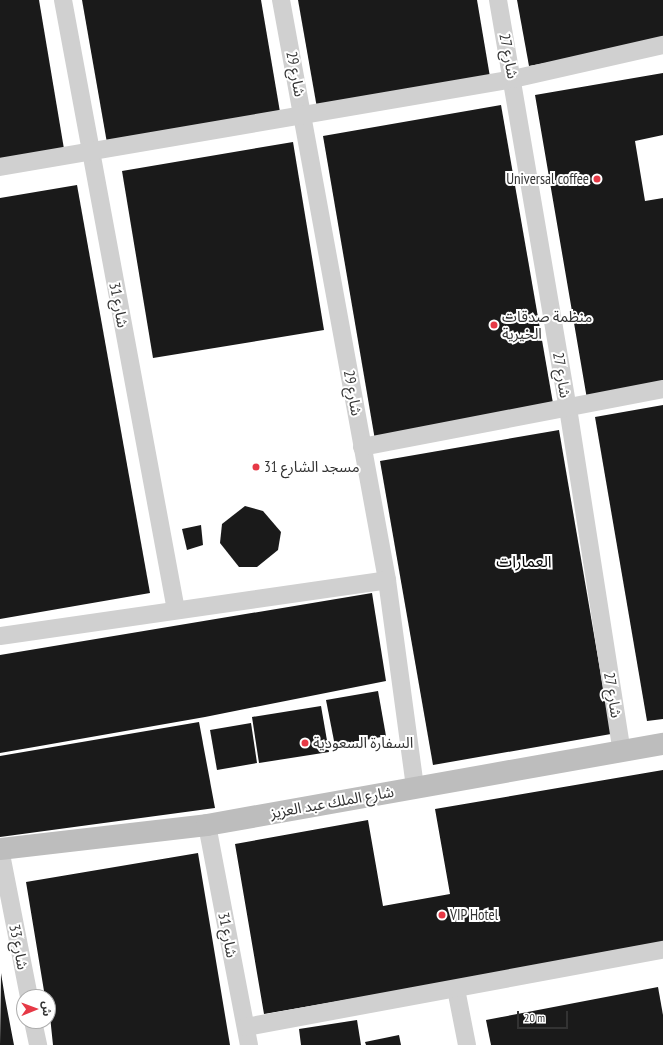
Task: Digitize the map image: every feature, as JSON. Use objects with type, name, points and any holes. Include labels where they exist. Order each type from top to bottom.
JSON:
[{"type":"street","name":"شارع 31","points":[[63,0],[176,610]]},
{"type":"street","name":"شارع 29","points":[[281,0],[304,115],[362,447],[387,580],[415,787]]},
{"type":"street","name":"شارع 27","points":[[498,0],[513,79],[568,408],[622,752]]},
{"type":"street","points":[[0,167],[513,79],[663,45]]},
{"type":"street","points":[[362,447],[663,390]]},
{"type":"street","points":[[0,636],[387,580]]},
{"type":"street","name":"شارع الملك عبد العزيز","points":[[0,849],[206,825],[663,744]]},
{"type":"street","name":"شارع 31","points":[[206,825],[249,1045]]},
{"type":"street","name":"شارع 33","points":[[0,849],[27,989]]},
{"type":"street","points":[[246,1027],[663,950]]},
{"type":"street","points":[[456,988],[467,1045]]},
{"type":"street","points":[[35,1029],[38,1045]]},
{"type":"building","points":[[0,0],[39,0],[64,149],[0,160]]},
{"type":"building","points":[[82,0],[261,0],[280,112],[107,143]]},
{"type":"building","points":[[298,0],[477,0],[490,77],[317,108]]},
{"type":"building","points":[[517,0],[663,0],[663,42],[529,66]]},
{"type":"building","points":[[663,73],[663,135],[635,141],[645,201],[663,198],[663,386],[587,399],[535,95]]},
{"type":"building","points":[[501,105],[554,409],[375,440],[323,136]]},
{"type":"building","points":[[293,142],[324,330],[153,358],[122,171]]},
{"type":"building","points":[[77,185],[150,593],[0,619],[0,198]]},
{"type":"building","points":[[663,405],[663,719],[647,721],[595,417]]},
{"type":"building","points":[[559,430],[611,734],[433,765],[380,461]]},
{"type":"building","points":[[245,506],[263,511],[281,532],[278,550],[257,567],[239,567],[220,543],[222,524]]},
{"type":"building","points":[[201,525],[203,545],[187,550],[182,529]]},
{"type":"building","points":[[372,593],[386,681],[205,717],[0,753],[0,655]]},
{"type":"building","points":[[378,691],[386,736],[335,746],[326,700]]},
{"type":"building","points":[[321,706],[329,752],[259,763],[252,717]]},
{"type":"building","points":[[199,722],[215,808],[0,837],[0,756]]},
{"type":"building","points":[[251,723],[257,763],[217,770],[210,730]]},
{"type":"building","points":[[663,770],[663,945],[264,1014],[235,844],[368,820],[383,906],[450,894],[435,809]]},
{"type":"building","points":[[198,853],[230,1045],[53,1045],[51,1029],[56,1029],[56,989],[44,989],[26,882]]},
{"type":"building","points":[[1,973],[5,998],[14,1045],[0,1045]]},
{"type":"building","points":[[658,987],[663,1015],[663,1045],[491,1045],[486,1020]]},
{"type":"building","points":[[357,1020],[361,1045],[301,1045],[299,1029]]},
{"type":"building","points":[[399,1035],[401,1045],[366,1045],[365,1042]]},
{"type":"place","name":"Universal coffee","points":[[597,179]]},
{"type":"place","name":"منظمة صدقات الخيرية","points":[[494,325]]},
{"type":"place","name":"مسجد الشارع 31","points":[[256,467]]},
{"type":"place","name":"السفارة السعودية","points":[[305,743]]},
{"type":"place","name":"VIP Hotel","points":[[442,915]]},
{"type":"district","name":"العمارات","points":[[524,561]]}]
